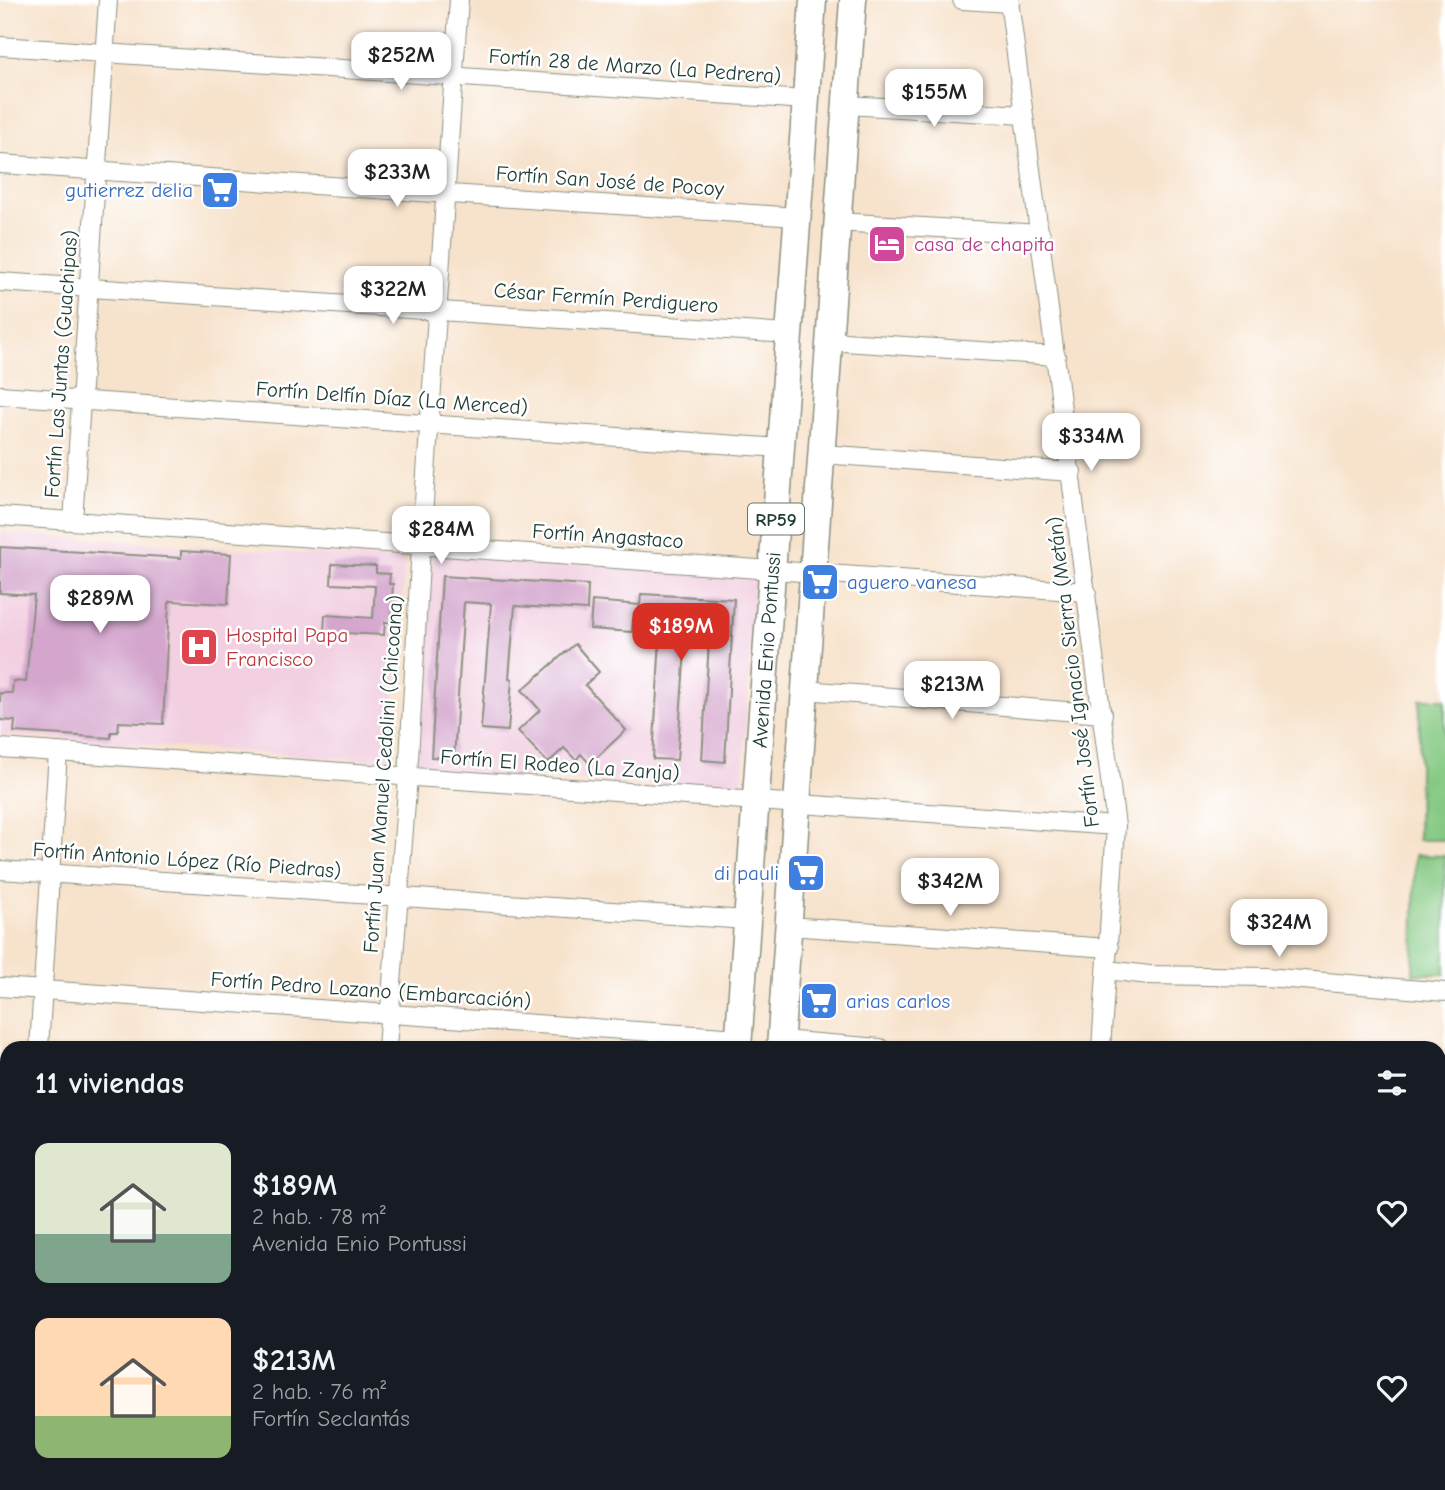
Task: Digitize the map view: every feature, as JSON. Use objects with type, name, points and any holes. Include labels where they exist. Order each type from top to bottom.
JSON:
[{"type":"main road","name":"Avenida Enio Pontussi","points":[[738,1041],[813,0]]},
{"type":"main road","name":"Avenida Enio Pontussi","points":[[781,1041],[853,0]]},
{"type":"street","name":"Fortín Las Juntas (Guachipas)","points":[[73,521],[108,0]]},
{"type":"street","name":"Fortín Juan Manuel Cedolini (Chicoana)","points":[[388,1041],[408,777],[421,545],[459,0]]},
{"type":"street","points":[[962,0],[1010,2]]},
{"type":"street","name":"Fortín José Ignacio Sierra (Metán)","points":[[1010,2],[1116,826],[1102,1041]]},
{"type":"street","name":"Fortín 28 de Marzo (La Pedrera)","points":[[0,46],[806,100]]},
{"type":"street","points":[[846,105],[1024,115]]},
{"type":"street","name":"Fortín San José de Pocoy","points":[[0,164],[797,217]]},
{"type":"street","points":[[837,222],[1041,234]]},
{"type":"street","name":"César Fermín Perdiguero","points":[[0,282],[789,334]]},
{"type":"street","points":[[828,341],[1056,356]]},
{"type":"street","name":"Fortín Delfín Díaz (La Merced)","points":[[0,395],[781,447]]},
{"type":"street","points":[[822,454],[1072,472]]},
{"type":"street","name":"Fortín Angastaco","points":[[0,516],[1087,592]]},
{"type":"street","points":[[805,690],[1103,714]]},
{"type":"street","name":"Fortín El Rodeo (La Zanja)","points":[[0,748],[1116,826]]},
{"type":"street","points":[[39,1041],[58,752]]},
{"type":"street","name":"Fortín Antonio López (Río Piedras)","points":[[0,870],[747,920]]},
{"type":"street","points":[[788,926],[1109,948]]},
{"type":"street","points":[[1107,970],[1149,975],[1266,977],[1445,992]]},
{"type":"street","name":"Fortín Pedro Lozano (Embarcación)","points":[[0,987],[390,1014],[714,1041]]},
{"type":"shaded area","name":"Hospital Papa Francisco","points":[[0,533],[405,560],[390,762],[0,735]]},
{"type":"shaded area","points":[[433,555],[755,575],[742,791],[416,769]]},
{"type":"green space","points":[[1420,699],[1445,699],[1445,840],[1418,840]]},
{"type":"green space","points":[[1415,855],[1445,856],[1445,974],[1413,974]]},
{"type":"building","points":[[0,547],[181,558],[181,551],[231,554],[228,604],[169,603],[163,724],[119,722],[118,732],[111,732],[111,738],[14,732],[15,721],[0,720],[0,693],[12,693],[13,681],[26,682],[34,595],[0,593]]},
{"type":"building","points":[[332,564],[376,566],[376,573],[390,574],[389,584],[393,584],[391,622],[385,622],[384,635],[324,632],[325,615],[373,618],[375,586],[331,584]]},
{"type":"building","points":[[442,576],[588,585],[587,610],[515,606],[508,731],[481,729],[491,604],[464,602],[454,758],[431,757]]},
{"type":"building","points":[[641,594],[734,599],[725,762],[702,760],[710,624],[687,622],[677,760],[653,759],[661,621],[633,619],[632,632],[590,629],[592,601],[640,605]]},
{"type":"building","points":[[575,644],[599,672],[585,685],[626,730],[590,764],[581,754],[576,760],[564,748],[548,763],[518,731],[540,710],[522,690]]},
{"type":"place","name":"gutierrez delia","points":[[220,190]]},
{"type":"place","name":"casa de chapita","points":[[887,244]]},
{"type":"place","name":"aguero vanesa","points":[[820,582]]},
{"type":"place","name":"Hospital Papa Francisco","points":[[199,647]]},
{"type":"place","name":"di pauli","points":[[806,873]]},
{"type":"place","name":"arias carlos","points":[[819,1001]]}]
